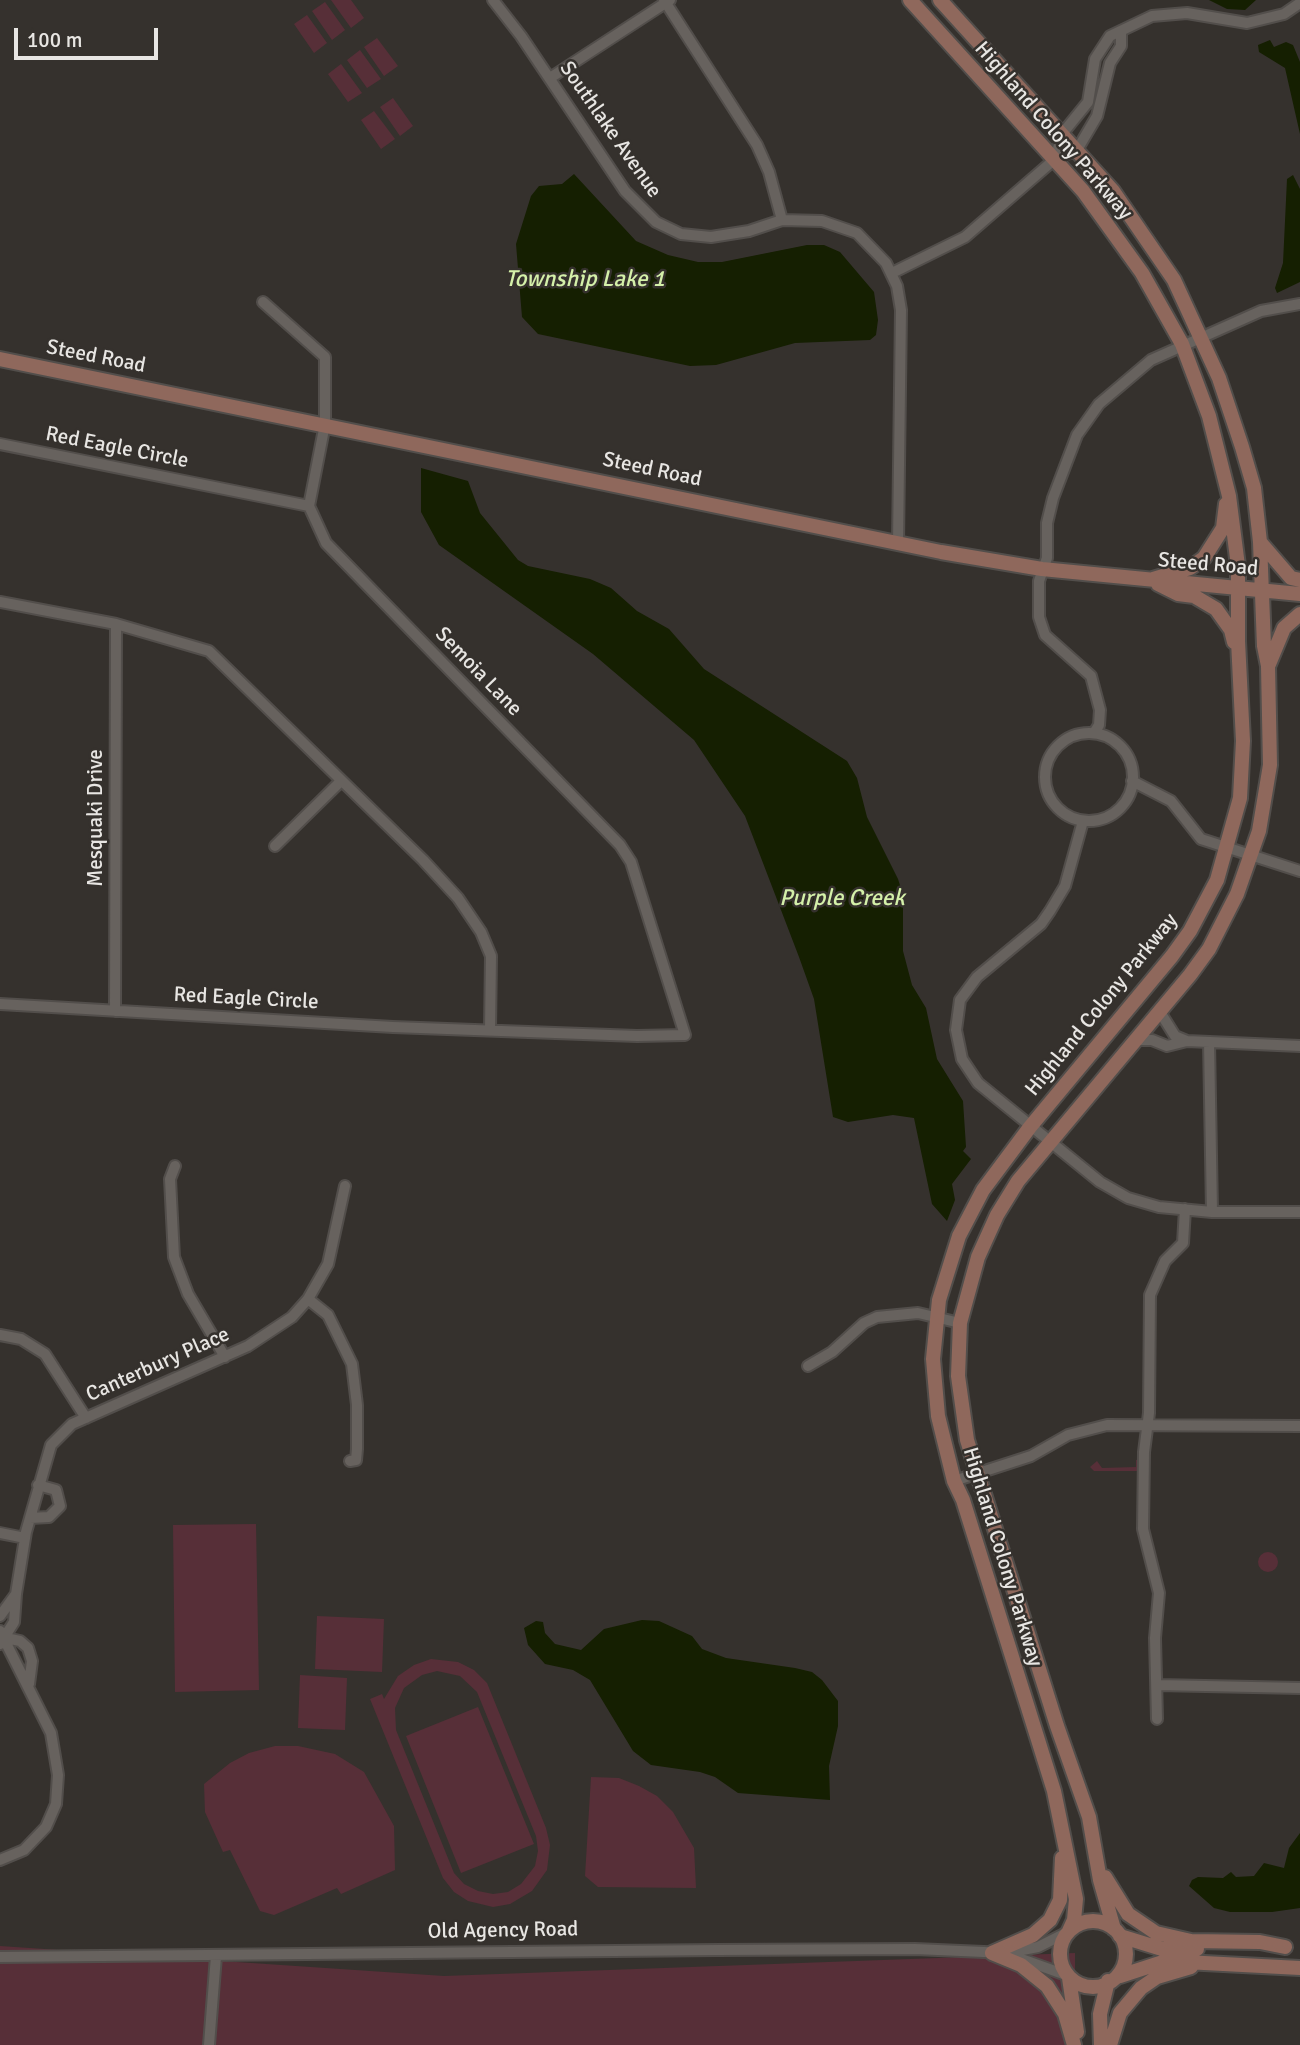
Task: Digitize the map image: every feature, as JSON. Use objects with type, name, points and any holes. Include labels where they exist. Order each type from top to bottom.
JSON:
[{"type":"street","name":"Southlake Avenue","points":[[493,0],[550,78],[625,191],[640,209],[666,228],[711,237],[749,231],[782,220],[811,219],[844,226],[876,249],[892,272],[901,310],[898,543]]},
{"type":"street","name":"Highland Colony Parkway","points":[[910,0],[1055,159],[1111,228],[1142,273],[1182,344],[1209,416],[1229,496],[1238,566],[1238,665],[1243,741],[1240,798],[1228,848],[1206,902],[1172,956],[993,1173],[964,1224],[944,1280],[937,1318],[933,1359],[938,1416],[954,1481],[1054,1791],[1076,1899],[1074,1920],[1067,1932]]},
{"type":"street","name":"Highland Colony Parkway","points":[[940,0],[1113,191],[1174,281],[1219,378],[1254,488],[1260,542],[1264,646],[1268,666],[1270,765],[1264,806],[1251,856],[1237,894],[1209,949],[1160,1012],[1018,1181],[997,1215],[978,1256],[960,1323],[957,1350],[960,1400],[967,1440],[1057,1726],[1089,1817],[1099,1867],[1117,1932]]},
{"type":"street","points":[[550,78],[666,1],[757,145],[769,172],[782,220]]},
{"type":"street","points":[[1055,159],[1062,134],[1088,102],[1095,59],[1110,36],[1153,16],[1187,13],[1248,23],[1284,14],[1300,3]]},
{"type":"street","points":[[892,272],[965,237],[1055,159],[1077,150],[1097,116],[1110,63],[1121,46],[1121,33]]},
{"type":"street","points":[[263,302],[325,357],[325,424],[309,506]]},
{"type":"street","points":[[1094,733],[1100,710],[1091,676],[1045,635],[1038,617],[1042,569],[1047,558],[1047,523],[1053,498],[1077,436],[1099,404],[1145,365],[1201,335],[1261,311],[1300,304]]},
{"type":"street","name":"Steed Road","points":[[0,359],[898,543],[1042,569],[1300,594]]},
{"type":"street","name":"Red Eagle Circle","points":[[0,444],[309,506]]},
{"type":"street","points":[[1150,581],[1190,568],[1204,558],[1223,528],[1229,496]]},
{"type":"street","name":"Semoia Lane","points":[[309,506],[326,543],[621,845],[631,862],[685,1035],[637,1036]]},
{"type":"street","points":[[1260,542],[1292,578],[1300,580]]},
{"type":"street","points":[[1150,581],[1178,594],[1195,596],[1216,609],[1231,629],[1238,665]]},
{"type":"street","points":[[0,602],[116,624],[209,651],[423,860],[458,898],[481,932],[491,956],[490,1030]]},
{"type":"street","points":[[1268,666],[1284,628],[1300,614]]},
{"type":"street","name":"Mesquaki Drive","points":[[115,1011],[116,624]]},
{"type":"street","points":[[1094,733],[1114,741],[1127,754],[1132,781],[1128,800],[1115,813],[1092,821],[1083,821],[1064,814],[1051,801],[1045,772],[1050,756],[1062,742],[1079,734],[1094,733]]},
{"type":"street","points":[[275,846],[341,781]]},
{"type":"street","points":[[1132,781],[1171,801],[1201,839],[1300,871]]},
{"type":"street","points":[[1083,821],[1065,886],[1041,925],[977,977],[960,1000],[956,1030],[962,1059],[978,1083],[1113,1191],[1144,1203],[1185,1209],[1212,1212],[1300,1212]]},
{"type":"street","name":"Red Eagle Circle","points":[[0,1004],[637,1036]]},
{"type":"street","points":[[1160,1012],[1175,1036],[1188,1041]]},
{"type":"street","points":[[1136,1041],[1152,1040],[1167,1046],[1188,1041],[1300,1046]]},
{"type":"street","points":[[1209,1042],[1212,1212]]},
{"type":"street","points":[[175,1166],[170,1179],[174,1257],[187,1294],[225,1357]]},
{"type":"street","name":"Canterbury Place","points":[[2,1637],[16,1614],[16,1594],[25,1538],[51,1445],[72,1424],[225,1357],[292,1317],[308,1299],[328,1264],[345,1186]]},
{"type":"street","points":[[1157,1719],[1155,1638],[1159,1593],[1143,1529],[1150,1295],[1165,1261],[1184,1243],[1185,1209]]},
{"type":"street","points":[[308,1299],[328,1315],[352,1364],[358,1405],[358,1449],[356,1460],[351,1461]]},
{"type":"street","points":[[808,1366],[832,1352],[864,1323],[877,1317],[918,1313],[960,1323]]},
{"type":"street","points":[[0,1335],[21,1339],[45,1354],[86,1418]]},
{"type":"street","points":[[954,1481],[1031,1456],[1068,1435],[1087,1428],[1300,1426]]},
{"type":"street","points":[[30,1518],[50,1517],[60,1506],[56,1490],[38,1485]]},
{"type":"street","points":[[0,1533],[25,1538]]},
{"type":"street","name":"Canterbury Place","points":[[0,1616],[16,1594]]},
{"type":"street","points":[[0,1860],[24,1850],[47,1827],[56,1804],[58,1775],[55,1745],[29,1685],[2,1637]]},
{"type":"street","points":[[1158,1685],[1300,1688]]},
{"type":"street","points":[[992,1953],[1033,1936],[1055,1911],[1062,1881],[1062,1828]]},
{"type":"street","points":[[1099,1867],[1128,1914],[1156,1933],[1191,1941],[1260,1942],[1293,1947]]},
{"type":"street","points":[[1076,2045],[1074,1999],[1059,1958],[1067,1932],[1088,1923],[1162,1949],[1293,1947]]},
{"type":"street","name":"Old Agency Road","points":[[0,1956],[717,1950],[1007,1953],[1038,1947],[1067,1932]]},
{"type":"street","points":[[1101,2045],[1100,2014],[1114,1979],[1128,1954],[1117,1932]]},
{"type":"street","points":[[992,1953],[1020,1965],[1047,1986],[1065,2014],[1076,2045]]},
{"type":"street","name":"Old Agency Road","points":[[1007,1953],[1068,1977]]},
{"type":"street","points":[[209,2045],[216,1956]]},
{"type":"street","points":[[1068,1977],[1088,1985],[1166,1961],[1300,1968]]},
{"type":"street","points":[[1110,2045],[1121,2013],[1140,1989],[1175,1969],[1224,1962]]},
{"type":"shaded area","points":[[331,0],[351,0],[364,18],[351,28]]},
{"type":"shaded area","points":[[325,2],[345,30],[332,40],[312,11]]},
{"type":"shaded area","points":[[307,15],[327,43],[314,53],[294,24]]},
{"type":"shaded area","points":[[377,38],[398,66],[384,76],[364,47]]},
{"type":"shaded area","points":[[360,50],[381,79],[367,88],[347,60]]},
{"type":"shaded area","points":[[341,64],[362,93],[348,102],[328,74]]},
{"type":"shaded area","points":[[393,98],[413,126],[400,136],[380,107]]},
{"type":"shaded area","points":[[374,111],[395,139],[381,149],[361,120]]},
{"type":"shaded area","points":[[1141,1459],[1139,1471],[1094,1471],[1090,1467],[1097,1461],[1102,1468],[1136,1467],[1136,1460]]},
{"type":"shaded area","points":[[256,1524],[259,1690],[175,1692],[173,1525]]},
{"type":"shaded area","points":[[1268,1552],[1275,1555],[1278,1562],[1275,1569],[1268,1572],[1261,1569],[1258,1562],[1261,1555]]},
{"type":"shaded area","points":[[317,1616],[384,1619],[382,1672],[315,1669]]},
{"type":"shaded area","points":[[431,1659],[458,1662],[474,1670],[487,1683],[546,1828],[550,1845],[547,1870],[532,1891],[510,1904],[493,1907],[468,1901],[454,1892],[443,1878],[370,1699],[382,1694],[384,1699],[398,1676],[414,1665]],"holes":[[[437,1671],[460,1676],[477,1692],[536,1836],[538,1851],[535,1866],[521,1884],[508,1892],[493,1894],[478,1891],[464,1884],[454,1873],[396,1730],[395,1708],[404,1688],[422,1675]]]},
{"type":"shaded area","points":[[300,1675],[347,1678],[345,1730],[298,1728]]},
{"type":"shaded area","points":[[478,1707],[534,1844],[461,1873],[406,1736]]},
{"type":"shaded area","points":[[275,1746],[298,1746],[335,1754],[364,1772],[394,1826],[395,1870],[341,1894],[337,1888],[274,1915],[260,1911],[230,1850],[223,1852],[205,1812],[204,1784],[230,1763],[249,1753]]},
{"type":"shaded area","points":[[591,1777],[619,1778],[639,1786],[657,1796],[673,1812],[694,1848],[696,1888],[598,1887],[585,1876]]},
{"type":"shaded area","points":[[0,1946],[444,1976],[1075,1953],[1075,2045],[0,2045]]},
{"type":"water","points":[[1209,0],[1256,0],[1245,10],[1227,9]]},
{"type":"water","points":[[1270,40],[1274,47],[1286,42],[1293,45],[1300,62],[1300,134],[1285,68],[1259,52],[1258,45]]},
{"type":"water","name":"Township Lake 1","points":[[574,174],[636,241],[668,255],[698,262],[722,262],[807,245],[824,245],[840,252],[874,292],[878,320],[876,335],[870,340],[795,343],[716,365],[690,366],[538,334],[522,317],[516,244],[531,196],[539,186],[562,184]]},
{"type":"water","points":[[1293,175],[1300,189],[1300,282],[1277,293],[1275,288],[1283,263],[1287,179]]},
{"type":"water","name":"Purple Creek","points":[[421,468],[468,481],[480,513],[518,560],[528,566],[590,579],[611,588],[637,611],[669,629],[704,669],[847,761],[857,778],[867,817],[898,879],[903,895],[903,951],[912,985],[926,1008],[937,1059],[963,1101],[966,1147],[963,1151],[971,1159],[952,1184],[955,1200],[947,1221],[932,1204],[914,1118],[893,1115],[848,1122],[833,1117],[814,999],[799,957],[745,816],[694,740],[593,654],[439,545],[421,512]]},
{"type":"water","points":[[642,1620],[659,1621],[692,1636],[702,1649],[726,1658],[795,1668],[812,1672],[822,1680],[838,1701],[838,1726],[829,1766],[830,1800],[738,1793],[715,1777],[700,1772],[651,1765],[633,1751],[590,1680],[573,1670],[545,1664],[528,1645],[524,1628],[536,1621],[543,1622],[545,1633],[555,1644],[581,1650],[604,1629]]},
{"type":"water","points":[[1300,1833],[1300,1908],[1272,1912],[1230,1912],[1214,1908],[1189,1886],[1192,1880],[1198,1877],[1223,1878],[1231,1872],[1236,1877],[1254,1876],[1264,1863],[1284,1868],[1289,1848]]}]
